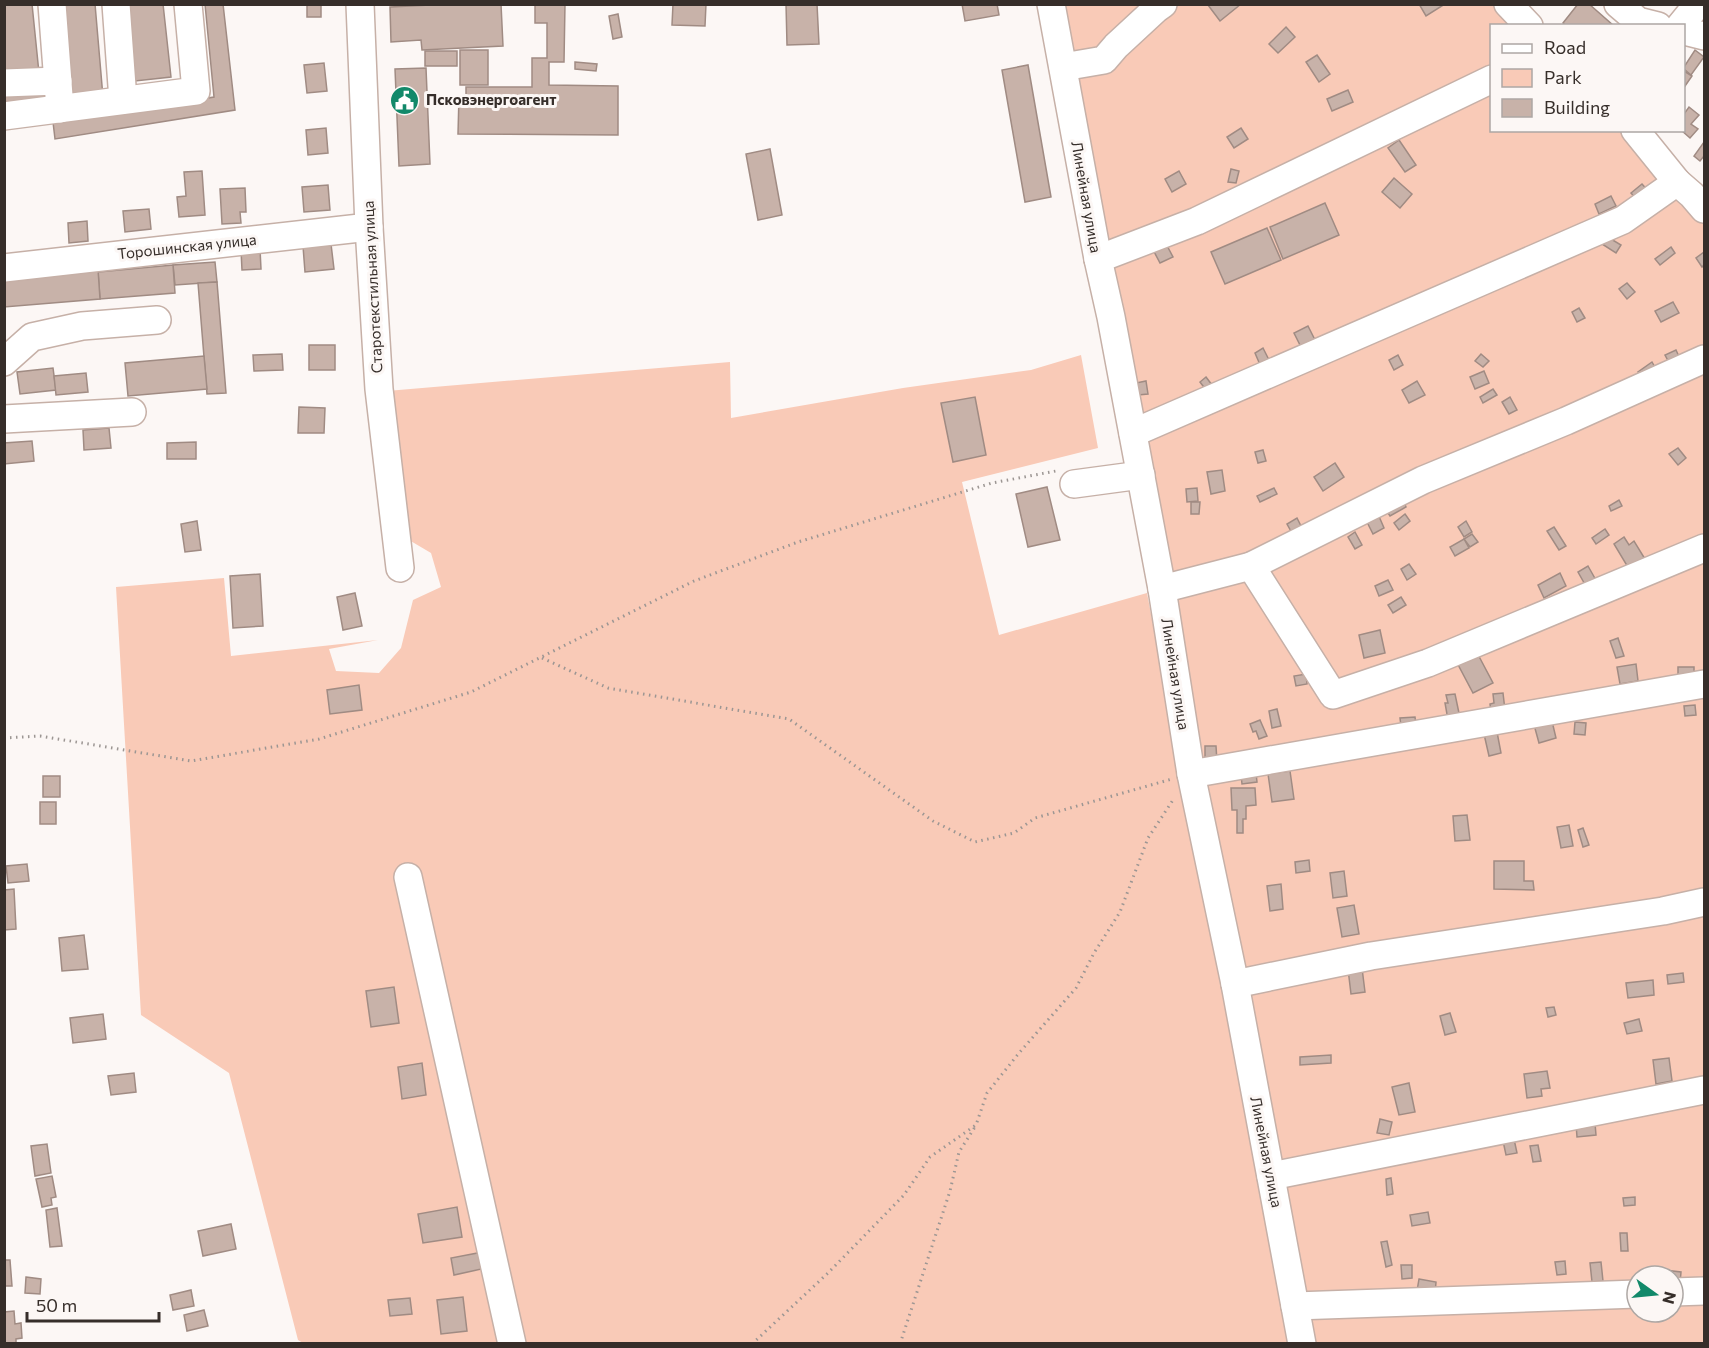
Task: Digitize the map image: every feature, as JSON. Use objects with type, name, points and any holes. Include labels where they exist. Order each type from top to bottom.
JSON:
[{"type":"street","points":[[52,4],[60,109]]},
{"type":"street","points":[[116,4],[123,100]]},
{"type":"street","points":[[4,116],[196,91],[188,4]]},
{"type":"street","name":"Старотекстильная улица","points":[[360,4],[369,227],[379,389],[400,568]]},
{"type":"street","name":"Линейная улица","points":[[1051,4],[1162,590],[1191,774],[1235,984],[1302,1344]]},
{"type":"street","points":[[1063,67],[1104,60],[1116,46],[1163,4]]},
{"type":"street","points":[[1508,4],[1526,24]]},
{"type":"street","points":[[1618,4],[1638,21],[1650,24]]},
{"type":"street","points":[[1682,24],[1698,4]]},
{"type":"street","points":[[1685,32],[1704,36]]},
{"type":"street","points":[[1098,259],[1197,220],[1490,79]]},
{"type":"street","points":[[4,83],[58,81]]},
{"type":"street","points":[[1637,132],[1677,182],[1704,209]]},
{"type":"street","points":[[1133,433],[1623,220],[1677,182]]},
{"type":"street","name":"Торошинская улица","points":[[4,268],[369,227]]},
{"type":"street","points":[[4,362],[32,337],[82,326],[157,320]]},
{"type":"street","points":[[1162,590],[1251,566],[1423,480],[1566,421],[1704,358]]},
{"type":"street","points":[[4,420],[132,412]]},
{"type":"street","points":[[1067,477],[1141,476]]},
{"type":"street","points":[[1251,566],[1333,695],[1428,663],[1704,548]]},
{"type":"street","points":[[1191,774],[1704,684]]},
{"type":"street","points":[[408,878],[512,1344]]},
{"type":"street","points":[[1235,984],[1371,956],[1664,911],[1704,902]]},
{"type":"street","points":[[1271,1176],[1704,1090]]},
{"type":"street","points":[[1685,1292],[1704,1291]]},
{"type":"street","points":[[1295,1306],[1625,1294]]},
{"type":"path","points":[[4,738],[40,736],[191,761],[319,739],[471,692],[694,581],[798,542],[992,483],[1067,477]]},
{"type":"path","points":[[542,658],[608,688],[789,719],[933,821],[975,842],[1014,833],[1035,818],[1191,774]]},
{"type":"path","points":[[900,1344],[943,1212],[959,1152],[976,1125],[987,1093],[1076,988],[1094,953],[1120,912],[1148,838],[1191,774]]},
{"type":"path","points":[[752,1344],[828,1273],[904,1195],[930,1157],[976,1125]]},
{"type":"green space","points":[[1063,5],[1503,5],[1521,24],[1490,24],[1490,132],[1621,132],[1704,219],[1704,1343],[1308,1343]]},
{"type":"green space","points":[[1081,355],[1098,448],[962,482],[999,635],[1147,593],[1289,1343],[303,1343],[298,1340],[229,1073],[141,1015],[116,587],[224,578],[231,656],[378,640],[329,649],[336,671],[379,673],[401,648],[413,600],[441,587],[431,553],[409,540],[387,391],[730,362],[731,418],[903,388],[1031,370]]},
{"type":"building","points":[[4,4],[32,4],[39,73],[5,77]]},
{"type":"building","points":[[60,4],[95,4],[103,97],[68,100]]},
{"type":"building","points":[[126,4],[163,4],[171,77],[135,81]]},
{"type":"building","points":[[205,4],[223,4],[235,110],[55,139],[53,122],[214,97]]},
{"type":"building","points":[[307,4],[321,4],[321,17],[307,17]]},
{"type":"building","points":[[501,4],[503,46],[422,50],[421,40],[391,42],[390,7]]},
{"type":"building","points":[[535,4],[565,4],[564,62],[549,62],[549,85],[618,86],[618,135],[458,134],[459,96],[466,96],[466,87],[532,87],[532,58],[547,58],[547,23],[535,23]]},
{"type":"building","points":[[673,4],[706,4],[705,26],[672,25]]},
{"type":"building","points":[[786,4],[817,4],[819,44],[787,45]]},
{"type":"building","points":[[962,4],[997,4],[999,15],[965,21]]},
{"type":"building","points":[[1209,4],[1241,4],[1220,21]]},
{"type":"building","points":[[1419,4],[1445,4],[1426,16]]},
{"type":"building","points":[[1578,4],[1589,4],[1612,24],[1564,24]]},
{"type":"building","points":[[618,14],[622,37],[613,39],[609,16]]},
{"type":"building","points":[[1286,27],[1295,37],[1278,53],[1269,44]]},
{"type":"building","points":[[460,50],[488,50],[488,85],[460,85]]},
{"type":"building","points":[[1695,50],[1704,57],[1691,75],[1685,70],[1685,65]]},
{"type":"building","points":[[425,51],[457,51],[457,66],[425,66]]},
{"type":"building","points":[[1317,55],[1330,74],[1319,82],[1306,62]]},
{"type":"building","points":[[575,62],[597,64],[596,71],[575,69]]},
{"type":"building","points":[[324,63],[327,91],[307,93],[304,65]]},
{"type":"building","points":[[1028,65],[1051,197],[1025,202],[1002,70]]},
{"type":"building","points":[[426,68],[430,164],[399,166],[395,69]]},
{"type":"building","points":[[1685,72],[1692,76],[1685,86]]},
{"type":"building","points":[[44,90],[45,107],[4,110],[4,93]]},
{"type":"building","points":[[1348,90],[1353,102],[1332,111],[1327,99]]},
{"type":"building","points":[[1689,107],[1699,115],[1691,124],[1698,129],[1690,138],[1683,132],[1685,113]]},
{"type":"building","points":[[326,128],[328,153],[308,155],[306,130]]},
{"type":"building","points":[[1241,128],[1248,139],[1234,148],[1227,137]]},
{"type":"building","points":[[1399,140],[1416,165],[1405,172],[1388,148]]},
{"type":"building","points":[[1704,142],[1704,156],[1700,161],[1694,156]]},
{"type":"building","points":[[770,149],[782,215],[758,220],[746,154]]},
{"type":"building","points":[[1231,169],[1239,171],[1236,183],[1228,182]]},
{"type":"building","points":[[202,171],[205,215],[179,217],[177,197],[186,196],[184,172]]},
{"type":"building","points":[[1179,171],[1186,184],[1172,192],[1165,179]]},
{"type":"building","points":[[1394,178],[1412,194],[1400,208],[1382,192]]},
{"type":"building","points":[[1642,184],[1650,193],[1640,203],[1631,193]]},
{"type":"building","points":[[328,185],[330,210],[304,212],[302,187]]},
{"type":"building","points":[[245,188],[246,212],[240,212],[241,223],[222,224],[220,189]]},
{"type":"building","points":[[1611,196],[1616,206],[1599,214],[1595,204]]},
{"type":"building","points":[[1325,203],[1339,235],[1283,259],[1270,227]]},
{"type":"building","points":[[149,209],[151,229],[125,232],[123,211]]},
{"type":"building","points":[[87,221],[88,241],[69,243],[68,223]]},
{"type":"building","points":[[1267,228],[1281,260],[1225,284],[1211,252]]},
{"type":"building","points":[[1606,236],[1621,245],[1616,253],[1602,244]]},
{"type":"building","points":[[1163,238],[1173,257],[1160,263],[1150,244]]},
{"type":"building","points":[[331,244],[334,269],[305,272],[303,246]]},
{"type":"building","points":[[1671,247],[1675,253],[1660,265],[1655,259]]},
{"type":"building","points":[[260,249],[261,269],[242,270],[241,250]]},
{"type":"building","points":[[1704,252],[1704,265],[1702,267],[1696,258]]},
{"type":"building","points":[[215,262],[217,282],[175,285],[173,265]]},
{"type":"building","points":[[173,265],[175,293],[100,299],[98,272]]},
{"type":"building","points":[[98,269],[100,299],[4,307],[4,277]]},
{"type":"building","points":[[217,282],[226,393],[207,394],[198,283]]},
{"type":"building","points":[[1627,283],[1635,292],[1627,299],[1619,289]]},
{"type":"building","points":[[1673,302],[1679,313],[1661,322],[1655,311]]},
{"type":"building","points":[[1579,308],[1585,318],[1577,322],[1572,312]]},
{"type":"building","points":[[1308,326],[1315,340],[1301,347],[1294,333]]},
{"type":"building","points":[[309,345],[335,345],[335,370],[309,370]]},
{"type":"building","points":[[1263,348],[1270,362],[1261,367],[1255,353]]},
{"type":"building","points":[[1676,350],[1681,361],[1671,366],[1665,355]]},
{"type":"building","points":[[282,354],[283,370],[254,371],[253,355]]},
{"type":"building","points":[[1481,354],[1489,361],[1483,367],[1475,361]]},
{"type":"building","points":[[1398,355],[1403,365],[1394,370],[1389,360]]},
{"type":"building","points":[[204,356],[207,389],[128,396],[125,363]]},
{"type":"building","points":[[1652,362],[1656,369],[1642,378],[1638,372]]},
{"type":"building","points":[[53,368],[56,390],[20,394],[17,372]]},
{"type":"building","points":[[1484,371],[1489,383],[1475,389],[1470,377]]},
{"type":"building","points":[[86,373],[88,392],[56,395],[54,376]]},
{"type":"building","points":[[1206,377],[1212,385],[1206,390],[1200,382]]},
{"type":"building","points":[[1146,381],[1148,394],[1138,395],[1136,383]]},
{"type":"building","points":[[1417,381],[1425,395],[1409,403],[1402,390]]},
{"type":"building","points":[[1493,389],[1497,395],[1483,403],[1480,397]]},
{"type":"building","points":[[975,397],[986,455],[953,462],[941,403]]},
{"type":"building","points":[[1510,397],[1517,410],[1509,414],[1502,402]]},
{"type":"building","points":[[299,407],[325,408],[324,433],[298,433]]},
{"type":"building","points":[[109,428],[111,448],[84,450],[83,430]]},
{"type":"building","points":[[32,441],[34,461],[4,464],[4,443]]},
{"type":"building","points":[[196,442],[196,459],[167,459],[167,443]]},
{"type":"building","points":[[1678,448],[1686,458],[1678,465],[1669,454]]},
{"type":"building","points":[[1263,450],[1266,461],[1258,463],[1255,452]]},
{"type":"building","points":[[1335,463],[1344,477],[1323,491],[1314,477]]},
{"type":"building","points":[[1222,470],[1225,491],[1211,494],[1207,472]]},
{"type":"building","points":[[1047,487],[1060,540],[1028,547],[1016,494]]},
{"type":"building","points":[[1197,488],[1198,501],[1187,502],[1186,489]]},
{"type":"building","points":[[1274,488],[1277,494],[1260,502],[1257,496]]},
{"type":"building","points":[[1403,500],[1406,507],[1390,516],[1386,510]]},
{"type":"building","points":[[1619,500],[1622,506],[1611,511],[1609,506]]},
{"type":"building","points":[[1191,502],[1200,502],[1199,514],[1191,514]]},
{"type":"building","points":[[1378,514],[1384,528],[1373,534],[1366,520]]},
{"type":"building","points":[[1405,514],[1410,521],[1399,530],[1394,523]]},
{"type":"building","points":[[1297,518],[1302,528],[1292,533],[1287,524]]},
{"type":"building","points":[[197,521],[201,550],[185,552],[181,524]]},
{"type":"building","points":[[1466,521],[1472,532],[1464,537],[1458,527]]},
{"type":"building","points":[[1554,527],[1566,546],[1559,550],[1547,531]]},
{"type":"building","points":[[1605,529],[1609,535],[1596,544],[1592,538]]},
{"type":"building","points":[[1355,532],[1362,545],[1355,549],[1348,537]]},
{"type":"building","points":[[1472,534],[1478,542],[1470,547],[1464,539]]},
{"type":"building","points":[[1624,537],[1629,545],[1634,541],[1645,559],[1629,569],[1614,544]]},
{"type":"building","points":[[1464,539],[1469,548],[1455,556],[1450,547]]},
{"type":"building","points":[[1409,564],[1416,574],[1407,580],[1401,569]]},
{"type":"building","points":[[1588,566],[1597,582],[1587,588],[1578,572]]},
{"type":"building","points":[[1560,573],[1566,586],[1544,598],[1538,585]]},
{"type":"building","points":[[260,574],[263,626],[233,628],[230,576]]},
{"type":"building","points":[[1388,580],[1393,590],[1379,596],[1375,586]]},
{"type":"building","points":[[355,593],[362,626],[343,630],[337,597]]},
{"type":"building","points":[[1401,597],[1406,605],[1393,613],[1388,605]]},
{"type":"building","points":[[1380,630],[1385,653],[1364,658],[1359,635]]},
{"type":"building","points":[[1618,638],[1624,656],[1616,658],[1610,641]]},
{"type":"building","points":[[1474,647],[1493,683],[1473,693],[1454,657]]},
{"type":"building","points":[[1636,664],[1638,681],[1620,684],[1617,667]]},
{"type":"building","points":[[1678,667],[1694,667],[1694,675],[1678,676]]},
{"type":"building","points":[[1306,674],[1307,684],[1296,686],[1294,676]]},
{"type":"building","points":[[359,685],[362,710],[330,714],[327,690]]},
{"type":"building","points":[[1503,693],[1505,710],[1491,712],[1490,704],[1494,703],[1493,694]]},
{"type":"building","points":[[1455,694],[1460,718],[1448,720],[1446,695]]},
{"type":"building","points":[[1695,705],[1696,715],[1685,716],[1684,706]]},
{"type":"building","points":[[1277,709],[1281,726],[1272,728],[1269,711]]},
{"type":"building","points":[[1415,717],[1416,725],[1401,726],[1400,718]]},
{"type":"building","points":[[1551,717],[1556,738],[1539,743],[1533,721]]},
{"type":"building","points":[[1260,720],[1267,736],[1259,739],[1250,724]]},
{"type":"building","points":[[1575,722],[1586,723],[1585,735],[1574,734]]},
{"type":"building","points":[[1497,732],[1501,753],[1489,756],[1484,734]]},
{"type":"building","points":[[1205,746],[1216,746],[1217,762],[1205,762]]},
{"type":"building","points":[[1290,771],[1294,799],[1272,802],[1268,774]]},
{"type":"building","points":[[1256,773],[1257,782],[1242,784],[1241,775]]},
{"type":"building","points":[[43,776],[60,776],[60,797],[43,797]]},
{"type":"building","points":[[1231,788],[1255,788],[1256,805],[1246,806],[1243,833],[1237,833],[1237,810],[1232,810]]},
{"type":"building","points":[[40,802],[56,802],[56,824],[40,824]]},
{"type":"building","points":[[1467,815],[1470,840],[1455,841],[1453,816]]},
{"type":"building","points":[[1569,825],[1573,846],[1561,848],[1557,827]]},
{"type":"building","points":[[1583,828],[1589,845],[1583,847],[1578,830]]},
{"type":"building","points":[[1309,860],[1310,871],[1296,873],[1295,862]]},
{"type":"building","points":[[1494,861],[1524,861],[1524,881],[1533,881],[1534,890],[1494,889]]},
{"type":"building","points":[[27,864],[29,881],[8,883],[6,866]]},
{"type":"building","points":[[1344,871],[1347,896],[1333,898],[1330,873]]},
{"type":"building","points":[[1281,884],[1283,909],[1270,911],[1267,886]]},
{"type":"building","points":[[14,889],[16,929],[4,930],[4,890]]},
{"type":"building","points":[[1354,905],[1359,934],[1342,937],[1337,908]]},
{"type":"building","points":[[84,935],[88,969],[62,971],[59,938]]},
{"type":"building","points":[[1362,968],[1365,992],[1351,994],[1348,969]]},
{"type":"building","points":[[1683,973],[1684,982],[1668,984],[1667,975]]},
{"type":"building","points":[[1653,980],[1654,995],[1628,998],[1626,983]]},
{"type":"building","points":[[394,987],[399,1023],[371,1027],[366,991]]},
{"type":"building","points":[[1554,1007],[1556,1015],[1548,1017],[1546,1008]]},
{"type":"building","points":[[1450,1013],[1456,1032],[1445,1035],[1440,1016]]},
{"type":"building","points":[[103,1014],[106,1039],[73,1043],[70,1018]]},
{"type":"building","points":[[1639,1019],[1642,1031],[1627,1034],[1624,1023]]},
{"type":"building","points":[[1331,1055],[1331,1063],[1300,1065],[1300,1057]]},
{"type":"building","points":[[1669,1058],[1672,1081],[1656,1084],[1653,1060]]},
{"type":"building","points":[[422,1063],[426,1095],[402,1099],[398,1067]]},
{"type":"building","points":[[1547,1071],[1550,1088],[1541,1089],[1542,1096],[1527,1098],[1524,1074]]},
{"type":"building","points":[[134,1073],[136,1092],[111,1095],[108,1076]]},
{"type":"building","points":[[1409,1083],[1415,1112],[1399,1115],[1392,1087]]},
{"type":"building","points":[[1380,1119],[1392,1122],[1389,1135],[1377,1133]]},
{"type":"building","points":[[1595,1123],[1596,1135],[1577,1137],[1576,1124]]},
{"type":"building","points":[[1514,1139],[1517,1153],[1506,1155],[1503,1141]]},
{"type":"building","points":[[47,1144],[51,1173],[35,1176],[31,1146]]},
{"type":"building","points":[[1538,1145],[1541,1161],[1533,1162],[1530,1146]]},
{"type":"building","points":[[52,1176],[56,1197],[51,1198],[52,1205],[42,1207],[36,1179]]},
{"type":"building","points":[[1391,1178],[1393,1194],[1387,1195],[1386,1179]]},
{"type":"building","points":[[1635,1197],[1635,1205],[1624,1206],[1623,1198]]},
{"type":"building","points":[[457,1207],[462,1237],[423,1243],[418,1214]]},
{"type":"building","points":[[57,1208],[62,1246],[50,1247],[46,1210]]},
{"type":"building","points":[[1428,1212],[1430,1223],[1412,1226],[1410,1215]]},
{"type":"building","points":[[231,1224],[236,1249],[203,1256],[198,1231]]},
{"type":"building","points":[[1620,1233],[1627,1233],[1628,1251],[1621,1251]]},
{"type":"building","points":[[1387,1241],[1392,1265],[1386,1267],[1381,1242]]},
{"type":"building","points":[[483,1252],[486,1268],[454,1275],[451,1258]]},
{"type":"building","points":[[4,1260],[10,1260],[12,1286],[4,1286]]},
{"type":"building","points":[[1565,1261],[1566,1274],[1557,1275],[1555,1262]]},
{"type":"building","points":[[1601,1262],[1603,1281],[1592,1282],[1590,1263]]},
{"type":"building","points":[[1401,1265],[1412,1265],[1412,1278],[1402,1279]]},
{"type":"building","points":[[26,1277],[41,1279],[40,1294],[25,1293]]},
{"type":"building","points":[[1419,1279],[1436,1282],[1435,1294],[1417,1291]]},
{"type":"building","points":[[191,1290],[194,1306],[173,1310],[170,1295]]},
{"type":"building","points":[[463,1297],[467,1331],[441,1334],[437,1300]]},
{"type":"building","points":[[410,1298],[412,1314],[390,1316],[388,1300]]},
{"type":"building","points":[[204,1310],[208,1326],[187,1331],[184,1315]]},
{"type":"building","points":[[14,1311],[15,1324],[21,1323],[22,1338],[16,1339],[16,1344],[4,1344],[4,1312]]},
{"type":"place","name":"Псковэнергоагент","points":[[405,100]]}]
